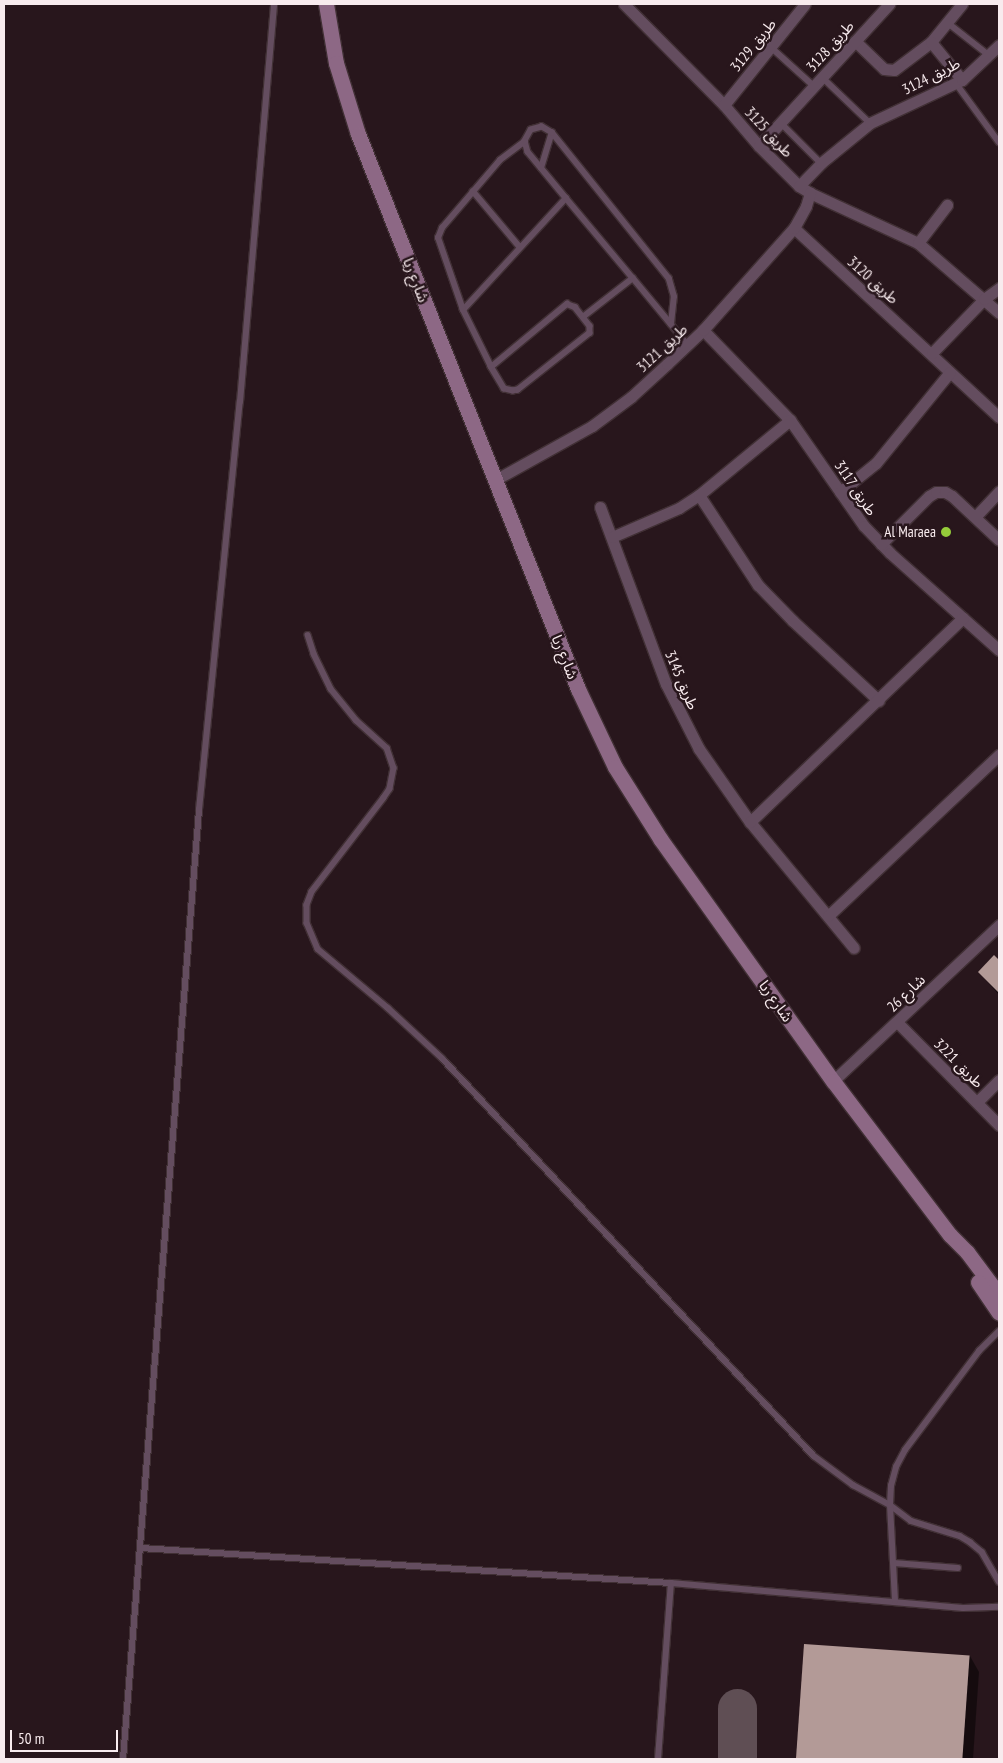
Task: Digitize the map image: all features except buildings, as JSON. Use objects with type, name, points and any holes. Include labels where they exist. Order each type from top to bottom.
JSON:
[{"type":"main road","name":"شارع ريا","points":[[326,4],[336,63],[358,134],[578,689],[614,767],[661,840],[833,1081],[950,1235],[967,1252],[999,1294]]},
{"type":"main road","name":"شارع ريا","points":[[950,1235],[962,1259],[999,1313]]},
{"type":"street","name":"طريق 3125","points":[[624,4],[724,105],[758,146],[799,186],[810,194],[918,243],[999,313]]},
{"type":"street","name":"طريق 3129","points":[[724,105],[806,4]]},
{"type":"street","name":"طريق 3128","points":[[758,146],[888,4]]},
{"type":"street","points":[[855,41],[889,71],[907,62],[931,42],[962,4]]},
{"type":"street","points":[[931,42],[959,82]]},
{"type":"street","name":"طريق 3124","points":[[799,186],[822,163],[870,123],[959,82],[999,45]]},
{"type":"street","name":"طريق 3121","points":[[495,480],[551,451],[592,426],[631,397],[703,330],[794,228],[810,194]]},
{"type":"street","points":[[918,243],[947,205]]},
{"type":"street","name":"طريق 3120","points":[[794,228],[999,417]]},
{"type":"street","points":[[932,354],[984,299],[999,288]]},
{"type":"street","name":"طريق 3117","points":[[703,330],[790,420],[864,526],[881,544],[963,618],[997,644]]},
{"type":"street","points":[[840,492],[876,463],[950,372]]},
{"type":"street","points":[[612,537],[679,508],[699,495],[790,420]]},
{"type":"street","points":[[976,516],[999,491]]},
{"type":"street","points":[[881,544],[929,496],[936,492],[945,492],[952,496],[976,516],[999,540]]},
{"type":"street","points":[[699,495],[758,585],[792,621],[879,701]]},
{"type":"street","name":"طريق 3145","points":[[600,507],[666,684],[681,717],[704,756],[750,822],[854,948]]},
{"type":"street","points":[[750,822],[879,701],[963,618]]},
{"type":"street","points":[[828,916],[999,755]]},
{"type":"street","name":"شارع 26","points":[[833,1081],[898,1022],[999,925]]},
{"type":"street","name":"طريق 3221","points":[[898,1022],[999,1125]]},
{"type":"street","points":[[977,1102],[999,1080]]},
{"type":"lane","points":[[123,1759],[199,810],[240,402],[274,4]]},
{"type":"lane","points":[[948,23],[989,55]]},
{"type":"lane","name":"طريق 3128","points":[[770,47],[814,86]]},
{"type":"lane","points":[[822,77],[870,123]]},
{"type":"lane","points":[[959,82],[999,142]]},
{"type":"lane","points":[[781,123],[822,163]]},
{"type":"lane","points":[[491,367],[567,304],[575,307],[591,329],[588,335],[518,390],[504,389],[491,367],[463,310],[438,238],[442,228],[500,160],[525,141],[531,130],[536,128],[548,129],[552,133],[669,279],[674,297],[671,324]]},
{"type":"lane","points":[[541,168],[552,133]]},
{"type":"lane","points":[[525,141],[528,152],[688,345]]},
{"type":"lane","points":[[473,192],[520,247]]},
{"type":"lane","points":[[463,310],[566,198]]},
{"type":"lane","points":[[583,318],[633,278]]},
{"type":"lane","points":[[308,635],[314,654],[332,690],[356,720],[387,748],[394,768],[390,789],[312,892],[307,905],[307,923],[318,948],[388,1008],[442,1058],[814,1456],[853,1485],[890,1505],[911,1521],[960,1536],[970,1542],[982,1552],[999,1581]]},
{"type":"lane","points":[[895,1601],[890,1486],[896,1467],[905,1450],[979,1351],[999,1331]]},
{"type":"lane","points":[[141,1548],[671,1583],[963,1608],[999,1607]]},
{"type":"lane","points":[[894,1563],[958,1568]]},
{"type":"lane","points":[[658,1759],[671,1583]]},
{"type":"taxiway","points":[[737,1708],[737,1759]]},
{"type":"place","name":"Al Maraea","points":[[946,532]]}]
